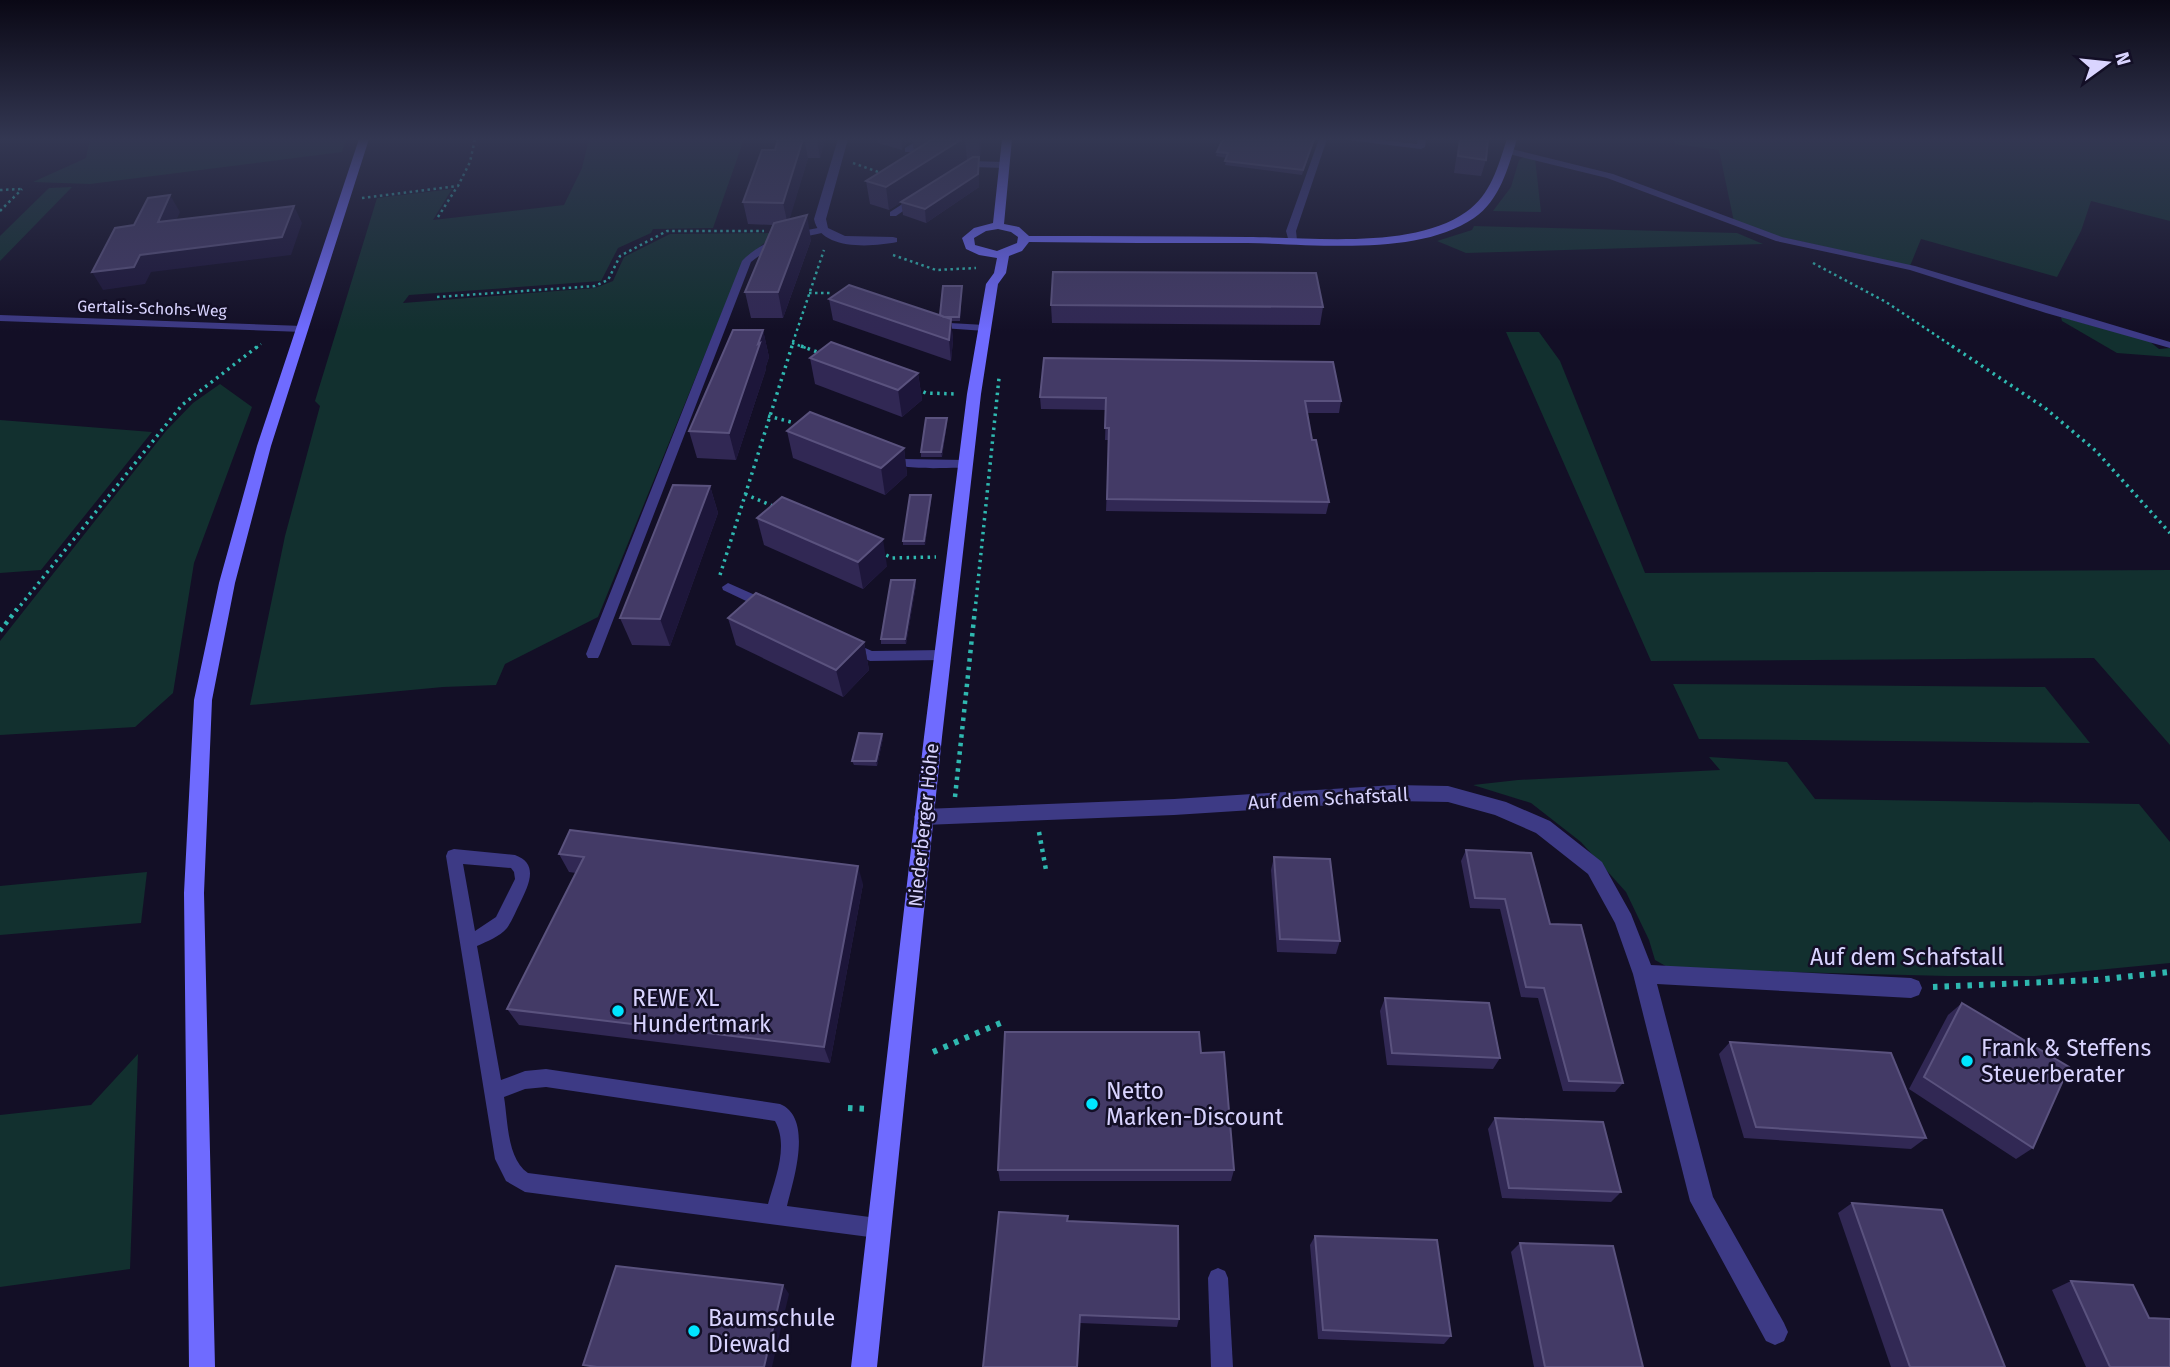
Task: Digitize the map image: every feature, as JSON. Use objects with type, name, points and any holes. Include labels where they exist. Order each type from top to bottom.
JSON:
[{"type":"street","points":[[202,1367],[194,894],[203,700],[226,583],[264,446],[344,203]]},
{"type":"street","points":[[825,203],[820,219],[826,233],[849,241],[893,240]]},
{"type":"street","points":[[998,226],[1000,203]]},
{"type":"street","points":[[1025,239],[1396,238],[1418,236],[1450,226],[1466,218],[1484,203]]},
{"type":"street","points":[[998,226],[1019,231],[1025,239],[1019,248],[990,254],[970,247],[968,238],[975,231],[998,226]]},
{"type":"street","name":"Niederberger Höhe","points":[[989,275],[1000,273],[1003,253]]},
{"type":"street","name":"Niederberger Höhe","points":[[864,1367],[877,1228],[924,817],[974,394],[985,328],[990,254]]},
{"type":"street","name":"Auf dem Schafstall","points":[[924,817],[1035,814],[1394,793],[1448,794],[1499,808],[1543,827],[1595,867],[1624,919],[1644,974],[1702,1201],[1775,1332]]},
{"type":"street","name":"Auf dem Schafstall","points":[[1644,974],[1911,988]]},
{"type":"lane","points":[[892,214],[909,203]]},
{"type":"lane","points":[[1292,240],[1291,231],[1301,203]]},
{"type":"lane","points":[[1681,203],[1724,221],[1779,239],[1912,268],[2170,345]]},
{"type":"lane","points":[[593,654],[747,261],[763,246],[802,233],[826,233]]},
{"type":"lane","name":"Gertalis-Schohs-Weg","points":[[0,318],[303,329]]},
{"type":"lane","points":[[924,323],[937,327],[985,328]]},
{"type":"lane","points":[[876,454],[900,463],[966,464]]},
{"type":"lane","points":[[728,587],[775,610]]},
{"type":"lane","points":[[835,639],[870,656],[943,655]]},
{"type":"lane","points":[[468,942],[489,933],[502,922],[523,879],[522,869],[514,862],[454,856],[468,942],[493,1091],[505,1158],[513,1174],[525,1182],[877,1228]]},
{"type":"lane","points":[[493,1091],[524,1080],[546,1078],[780,1113],[789,1124],[792,1139],[775,1214]]},
{"type":"lane","points":[[1218,1278],[1222,1367]]},
{"type":"path","points":[[438,217],[447,203]]},
{"type":"path","points":[[437,296],[595,286],[608,280],[620,257],[667,231],[802,233]]},
{"type":"path","points":[[728,587],[716,590],[826,233]]},
{"type":"path","points":[[887,253],[936,270],[989,275]]},
{"type":"path","points":[[1810,262],[1886,302],[2045,408],[2096,451],[2170,533]]},
{"type":"path","points":[[809,293],[831,293]]},
{"type":"path","points":[[0,631],[157,433],[183,405],[281,328]]},
{"type":"path","points":[[792,342],[829,356]]},
{"type":"path","points":[[953,817],[999,371]]},
{"type":"path","points":[[914,388],[926,393],[974,394]]},
{"type":"path","points":[[768,416],[791,422]]},
{"type":"path","points":[[745,494],[782,510]]},
{"type":"path","points":[[868,547],[892,558],[955,556]]},
{"type":"path","points":[[1035,814],[1045,870]]},
{"type":"path","name":"Auf dem Schafstall","points":[[1911,988],[2095,980],[2170,972]]},
{"type":"path","points":[[933,1052],[1005,1021]]},
{"type":"path","points":[[848,1108],[863,1109]]},
{"type":"green space","points":[[34,203],[57,203],[0,261],[0,236]]},
{"type":"green space","points":[[376,203],[444,203],[433,220],[565,203],[722,203],[713,228],[653,229],[651,233],[618,248],[601,281],[409,295],[403,303],[595,288],[613,281],[624,257],[670,234],[776,233],[743,261],[598,617],[505,664],[496,685],[443,687],[250,705],[285,536],[320,406],[315,401]]},
{"type":"green space","points":[[1499,203],[1540,203],[1541,212],[1493,211]]},
{"type":"green space","points":[[1730,203],[2090,203],[2081,231],[2057,277],[1921,239],[1910,266],[1773,235],[1734,222]]},
{"type":"green space","points":[[2098,203],[2170,203],[2170,221]]},
{"type":"green space","points":[[1474,226],[1737,233],[1763,244],[1466,253],[1437,241],[1472,230]]},
{"type":"green space","points":[[2061,317],[2149,341],[2159,349],[2170,348],[2170,357],[2117,353],[2062,321]]},
{"type":"green space","points":[[1506,332],[1539,332],[1560,361],[1645,573],[2170,570],[2170,745],[2094,658],[1651,661]]},
{"type":"green space","points":[[220,384],[252,407],[194,563],[173,693],[135,727],[0,735],[0,641],[166,431],[193,403]]},
{"type":"green space","points":[[0,420],[152,432],[41,570],[0,573]]},
{"type":"green space","points":[[1673,684],[2045,687],[2090,743],[1699,739]]},
{"type":"green space","points":[[1709,757],[1787,762],[1815,799],[2139,804],[2170,842],[2170,963],[2035,976],[1671,969],[1655,960],[1649,940],[1626,892],[1581,842],[1531,803],[1473,785],[1518,780],[1720,770]]},
{"type":"green space","points":[[147,872],[141,923],[0,935],[0,886]]},
{"type":"green space","points":[[138,1054],[130,1269],[0,1287],[0,1115],[91,1105]]},
{"type":"building","points":[[146,203],[167,203],[158,222],[294,206],[282,237],[140,255],[134,267],[92,272],[115,228],[134,225]]},
{"type":"building","points":[[904,203],[934,203],[925,209]]},
{"type":"building","points":[[807,215],[778,292],[745,292],[774,223]]},
{"type":"building","points":[[1053,272],[1316,273],[1323,307],[1051,305]]},
{"type":"building","points":[[849,285],[951,319],[949,340],[829,299]]},
{"type":"building","points":[[943,286],[962,286],[959,317],[940,315]]},
{"type":"building","points":[[733,330],[763,330],[729,433],[689,431]]},
{"type":"building","points":[[831,342],[918,373],[898,390],[810,358]]},
{"type":"building","points":[[1044,358],[1333,362],[1341,401],[1305,401],[1312,440],[1316,440],[1329,502],[1107,499],[1109,428],[1105,428],[1106,398],[1040,397]]},
{"type":"building","points":[[810,412],[904,448],[881,468],[787,431]]},
{"type":"building","points":[[926,418],[947,418],[941,452],[921,452]]},
{"type":"building","points":[[673,485],[710,486],[660,619],[620,618]]},
{"type":"building","points":[[910,495],[931,495],[924,541],[903,541]]},
{"type":"building","points":[[782,497],[883,539],[858,562],[757,518]]},
{"type":"building","points":[[891,580],[915,580],[905,639],[881,639]]},
{"type":"building","points":[[756,593],[864,642],[836,670],[728,618]]},
{"type":"building","points":[[859,733],[882,734],[876,761],[852,761]]},
{"type":"building","points":[[570,830],[858,866],[824,1047],[507,1009],[584,857],[559,854]]},
{"type":"building","points":[[1466,850],[1531,853],[1550,924],[1581,925],[1623,1083],[1569,1081],[1544,988],[1526,987],[1505,899],[1475,898]]},
{"type":"building","points":[[1274,857],[1330,859],[1340,941],[1280,939]]},
{"type":"building","points":[[1385,998],[1489,1003],[1500,1058],[1392,1053]]},
{"type":"building","points":[[1962,1003],[2069,1067],[2033,1148],[1924,1077]]},
{"type":"building","points":[[1005,1032],[1199,1032],[1201,1053],[1224,1052],[1234,1170],[998,1170]]},
{"type":"building","points":[[1730,1042],[1891,1053],[1926,1138],[1756,1127]]},
{"type":"building","points":[[1495,1118],[1603,1122],[1621,1192],[1509,1188]]},
{"type":"building","points":[[1852,1203],[1942,1210],[2005,1367],[1910,1367]]},
{"type":"building","points":[[999,1212],[1068,1216],[1067,1221],[1178,1226],[1179,1319],[1080,1315],[1077,1367],[983,1367]]},
{"type":"building","points":[[1315,1236],[1437,1240],[1451,1336],[1323,1330]]},
{"type":"building","points":[[1520,1243],[1613,1246],[1643,1367],[1545,1367]]},
{"type":"building","name":"Baumschule Diewald","points":[[616,1266],[783,1285],[764,1367],[583,1365]]},
{"type":"building","points":[[2071,1281],[2133,1285],[2149,1318],[2170,1319],[2170,1367],[2110,1367]]},
{"type":"place","name":"REWE XL Hundertmark","points":[[618,1011]]},
{"type":"place","name":"Frank & Steffens Steuerberater","points":[[1967,1061]]},
{"type":"place","name":"Netto Marken-Discount","points":[[1092,1104]]},
{"type":"place","name":"Baumschule Diewald","points":[[694,1331]]}]
